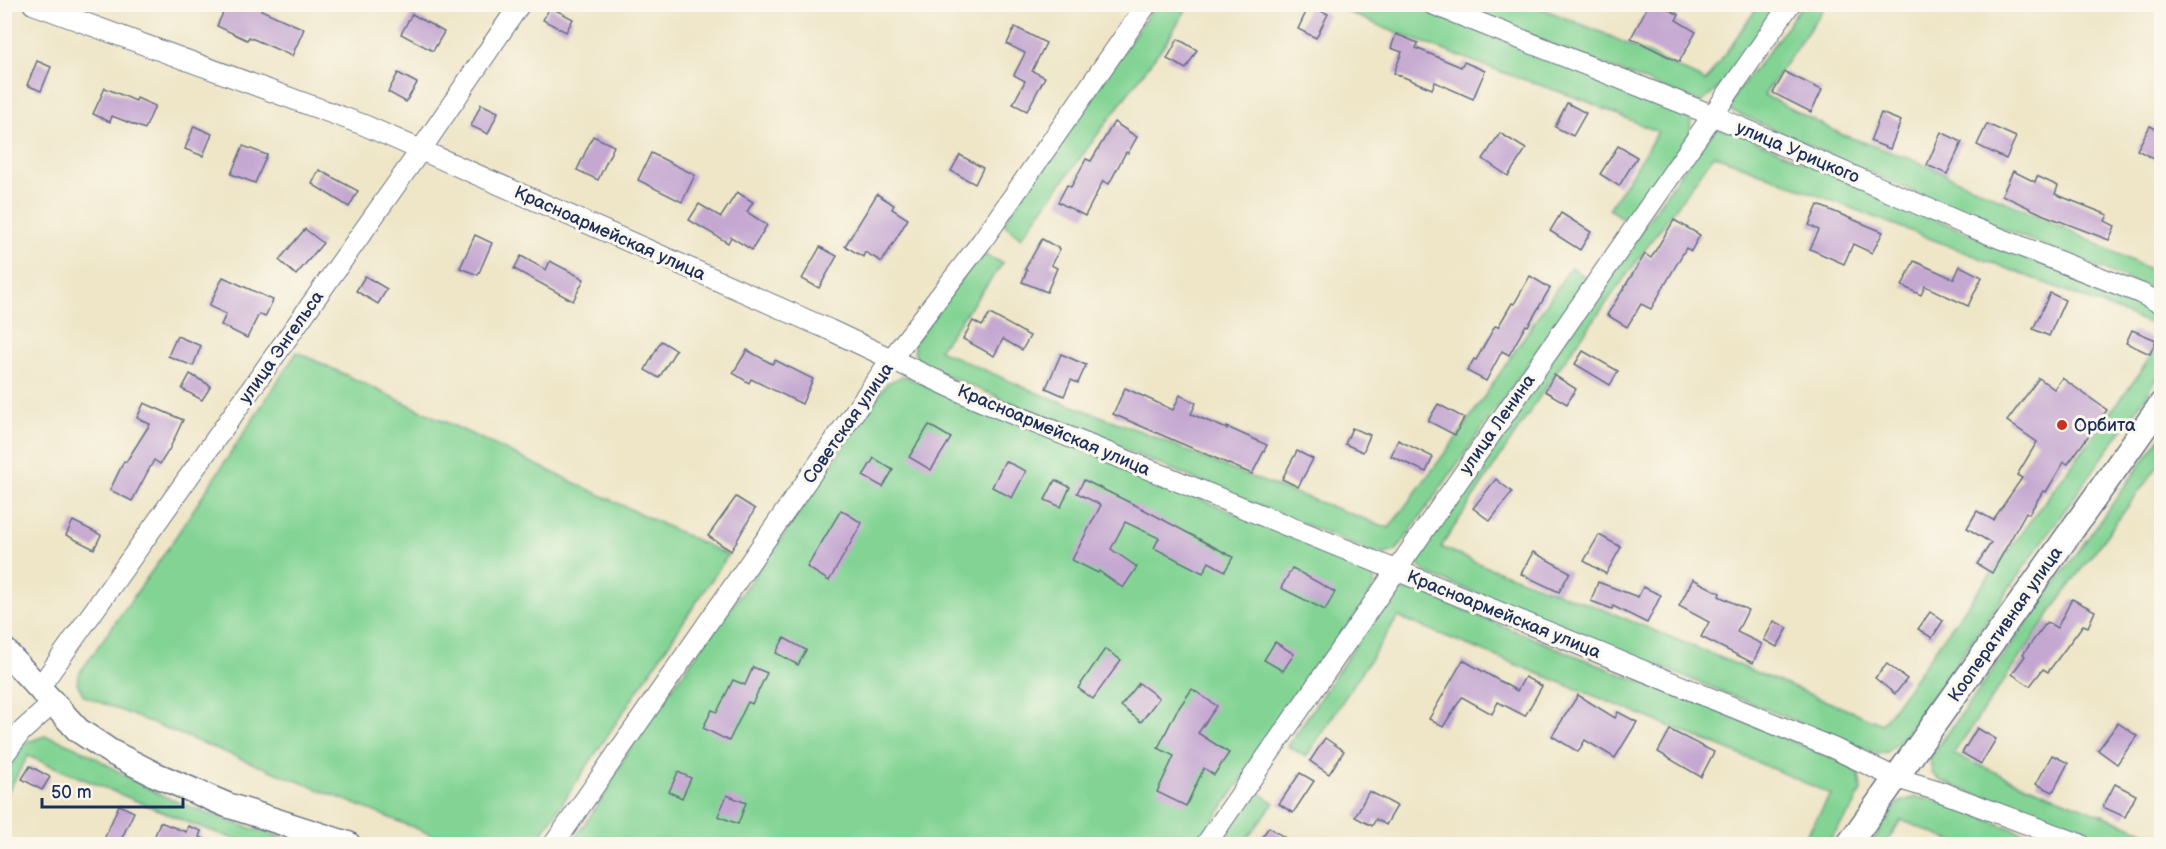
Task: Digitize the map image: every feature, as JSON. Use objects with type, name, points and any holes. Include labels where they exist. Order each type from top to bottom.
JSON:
[{"type":"street","name":"Красноармейская улица","points":[[33,4],[364,125],[640,245],[892,358],[976,399],[1833,747],[1896,778],[1936,790],[2080,844]]},
{"type":"street","name":"улица Энгельса","points":[[4,755],[520,4]]},
{"type":"street","name":"Советская улица","points":[[554,844],[892,358],[982,241],[1147,4]]},
{"type":"street","name":"улица Урицкого","points":[[1432,4],[1712,115],[1971,226],[2140,293],[2162,304]]},
{"type":"street","name":"улица Ленина","points":[[1206,844],[1790,4]]},
{"type":"street","name":"Кооперативная улица","points":[[1849,844],[2162,403]]},
{"type":"street","points":[[4,650],[78,730],[111,752],[154,774],[227,805],[348,844]]},
{"type":"green space","points":[[1155,5],[1189,5],[1166,42],[1021,238],[1003,223]]},
{"type":"green space","points":[[1332,5],[1412,5],[1691,117],[1690,134],[1626,221],[1609,209],[1658,132],[1586,101],[1387,29]]},
{"type":"green space","points":[[1451,5],[1533,5],[1603,33],[1706,81],[1759,5],[1780,5],[1734,70],[1701,103]]},
{"type":"green space","points":[[1802,5],[1826,5],[1764,95],[1843,135],[1916,161],[2161,275],[2161,293],[1932,200],[1730,110],[1730,103],[1741,86]]},
{"type":"green space","points":[[1716,129],[1732,130],[1873,193],[2161,314],[2161,328],[1714,155],[1554,375],[1441,547],[1487,567],[1602,609],[1882,724],[2140,373],[2161,339],[2161,372],[2144,399],[1901,740],[1887,752],[1878,754],[1425,573],[1418,564],[1419,547],[1690,160]]},
{"type":"green space","points":[[980,253],[1003,263],[939,350],[1035,392],[1143,432],[1235,471],[1389,528],[1462,430],[1571,267],[1588,279],[1396,551],[1384,554],[1368,551],[926,367],[915,357],[914,344]]},
{"type":"green space","points":[[297,352],[728,555],[535,844],[455,844],[84,696],[77,683],[80,672],[169,547]]},
{"type":"green space","points":[[904,376],[1369,569],[1375,580],[1373,590],[1197,844],[571,844],[603,797],[634,740],[781,539],[887,383]]},
{"type":"green space","points":[[2161,436],[2161,462],[2074,579],[1953,754],[2161,838],[2161,844],[2102,844],[1941,781],[1932,773],[1930,758]]},
{"type":"green space","points":[[1401,590],[1415,590],[1618,673],[1721,711],[1846,764],[1859,775],[1861,790],[1853,808],[1826,844],[1801,844],[1831,794],[1731,751],[1398,617],[1306,757],[1288,746],[1387,598]]},
{"type":"green space","points":[[45,736],[89,754],[159,794],[212,815],[302,844],[248,844],[192,824],[28,756],[5,797],[7,765],[10,757],[22,745]]},
{"type":"green space","points":[[1256,790],[1274,803],[1243,844],[1218,844]]},
{"type":"green space","points":[[1915,797],[1939,801],[2052,844],[1959,844],[1901,820],[1885,844],[1870,844],[1898,803]]},
{"type":"building","points":[[227,4],[264,4],[261,10],[304,29],[292,56],[249,37],[247,40],[217,26]]},
{"type":"building","points":[[1649,4],[1659,4],[1679,15],[1676,20],[1696,32],[1679,62],[1631,38]]},
{"type":"building","points":[[1309,6],[1328,14],[1316,38],[1298,29]]},
{"type":"building","points":[[550,7],[573,19],[566,32],[543,20]]},
{"type":"building","points":[[412,14],[444,32],[433,51],[401,34]]},
{"type":"building","points":[[1015,27],[1046,43],[1032,71],[1045,77],[1027,111],[1013,104],[1025,81],[1014,75],[1025,53],[1007,44]]},
{"type":"building","points":[[1396,34],[1418,43],[1416,48],[1461,67],[1464,62],[1485,71],[1473,99],[1435,82],[1432,89],[1394,73],[1402,52],[1391,48]]},
{"type":"building","points":[[1178,39],[1197,50],[1186,69],[1167,59]]},
{"type":"building","points":[[37,61],[51,67],[41,91],[27,85]]},
{"type":"building","points":[[1785,72],[1822,90],[1811,112],[1773,93]]},
{"type":"building","points":[[398,73],[417,83],[406,102],[388,92]]},
{"type":"building","points":[[105,88],[155,106],[145,129],[112,116],[110,122],[93,114]]},
{"type":"building","points":[[1567,103],[1586,113],[1573,136],[1555,127]]},
{"type":"building","points":[[481,104],[498,112],[488,134],[471,126]]},
{"type":"building","points":[[1881,113],[1901,121],[1890,149],[1870,141]]},
{"type":"building","points":[[1114,122],[1137,137],[1109,184],[1103,181],[1085,216],[1058,202],[1067,185],[1071,187],[1086,159],[1091,161]]},
{"type":"building","points":[[1987,124],[2016,137],[2006,159],[1977,145]]},
{"type":"building","points":[[194,126],[212,134],[203,156],[185,149]]},
{"type":"building","points":[[2150,126],[2162,132],[2162,163],[2137,150]]},
{"type":"building","points":[[1941,132],[1962,142],[1947,174],[1927,165]]},
{"type":"building","points":[[1500,133],[1526,149],[1508,176],[1483,159]]},
{"type":"building","points":[[593,136],[614,146],[598,180],[577,170]]},
{"type":"building","points":[[243,146],[267,155],[255,183],[231,174]]},
{"type":"building","points":[[1618,146],[1637,157],[1619,186],[1600,174]]},
{"type":"building","points":[[651,153],[695,175],[682,202],[638,180]]},
{"type":"building","points":[[960,155],[983,168],[975,184],[951,171]]},
{"type":"building","points":[[319,170],[358,191],[349,207],[312,184]]},
{"type":"building","points":[[2013,171],[2035,182],[2037,176],[2058,186],[2055,194],[2108,215],[2105,221],[2115,226],[2109,240],[2044,215],[2002,195]]},
{"type":"building","points":[[737,192],[753,202],[747,212],[767,225],[752,250],[731,237],[728,243],[689,220],[699,204],[721,217]]},
{"type":"building","points":[[877,194],[894,205],[892,209],[908,219],[882,262],[865,252],[863,257],[845,246]]},
{"type":"building","points":[[1818,205],[1883,232],[1872,253],[1853,244],[1844,264],[1810,249],[1819,230],[1809,225]]},
{"type":"building","points":[[1561,213],[1591,232],[1580,250],[1550,231]]},
{"type":"building","points":[[1674,220],[1700,235],[1691,251],[1686,248],[1651,309],[1641,304],[1627,327],[1607,315],[1645,254],[1651,258]]},
{"type":"building","points":[[305,229],[323,243],[296,275],[279,260]]},
{"type":"building","points":[[475,235],[492,243],[478,275],[460,268]]},
{"type":"building","points":[[1042,239],[1060,249],[1051,265],[1057,268],[1047,292],[1022,282],[1027,270],[1025,269]]},
{"type":"building","points":[[820,247],[837,256],[819,288],[802,279]]},
{"type":"building","points":[[521,256],[546,270],[550,261],[584,279],[573,301],[514,269]]},
{"type":"building","points":[[1914,261],[1954,279],[1960,266],[1982,277],[1968,306],[1925,286],[1921,295],[1902,286]]},
{"type":"building","points":[[365,276],[387,289],[378,304],[356,291]]},
{"type":"building","points":[[1530,276],[1550,288],[1509,355],[1502,351],[1486,381],[1467,371],[1474,359],[1476,360],[1495,326],[1498,327],[1512,303],[1514,304]]},
{"type":"building","points":[[223,277],[273,300],[265,317],[259,314],[247,338],[221,325],[226,314],[209,306]]},
{"type":"building","points":[[2050,293],[2065,300],[2049,336],[2033,329]]},
{"type":"building","points":[[990,314],[1030,336],[1022,350],[1003,339],[994,356],[963,339],[973,321],[982,326]]},
{"type":"building","points":[[2132,330],[2156,340],[2150,354],[2126,343]]},
{"type":"building","points":[[177,336],[201,346],[193,366],[168,356]]},
{"type":"building","points":[[661,341],[676,350],[659,378],[645,370]]},
{"type":"building","points":[[747,350],[772,364],[775,360],[813,379],[802,404],[751,379],[749,383],[733,373]]},
{"type":"building","points":[[1583,351],[1618,371],[1610,385],[1575,364]]},
{"type":"building","points":[[1061,354],[1086,365],[1078,383],[1071,380],[1064,396],[1046,388]]},
{"type":"building","points":[[190,374],[211,386],[202,400],[182,389]]},
{"type":"building","points":[[1554,375],[1576,389],[1567,404],[1545,391]]},
{"type":"building","points":[[2039,378],[2054,389],[2062,378],[2107,410],[2068,464],[2064,462],[2046,492],[2043,491],[2029,514],[2026,512],[1992,573],[1977,564],[1991,543],[1967,528],[1977,511],[1993,520],[2022,478],[2017,475],[2037,442],[2007,421]]},
{"type":"building","points":[[1125,388],[1173,410],[1180,395],[1196,403],[1191,414],[1267,445],[1252,474],[1113,414]]},
{"type":"building","points":[[144,403],[183,420],[169,450],[160,464],[154,460],[132,501],[110,490],[124,461],[126,462],[150,424],[137,418]]},
{"type":"building","points":[[1438,404],[1464,418],[1455,435],[1428,421]]},
{"type":"building","points":[[929,425],[951,438],[931,470],[909,457]]},
{"type":"building","points":[[1352,428],[1370,435],[1363,452],[1345,444]]},
{"type":"building","points":[[1398,440],[1433,457],[1426,472],[1391,456]]},
{"type":"building","points":[[1297,451],[1313,459],[1298,487],[1282,479]]},
{"type":"building","points":[[874,458],[893,470],[883,487],[863,476]]},
{"type":"building","points":[[1005,461],[1026,471],[1012,498],[992,487]]},
{"type":"building","points":[[1496,479],[1512,492],[1490,521],[1473,508]]},
{"type":"building","points":[[1055,480],[1070,487],[1061,507],[1045,500]]},
{"type":"building","points":[[1084,480],[1233,557],[1225,571],[1209,562],[1203,573],[1154,548],[1159,538],[1125,522],[1111,549],[1137,567],[1123,588],[1099,571],[1098,573],[1072,560],[1101,505],[1077,493]]},
{"type":"building","points":[[736,497],[755,509],[731,551],[708,536]]},
{"type":"building","points":[[841,510],[862,523],[829,581],[807,567]]},
{"type":"building","points":[[73,521],[101,535],[94,549],[66,535]]},
{"type":"building","points":[[1599,535],[1621,547],[1606,574],[1584,561]]},
{"type":"building","points":[[1533,552],[1570,572],[1559,592],[1521,574]]},
{"type":"building","points":[[1292,568],[1335,592],[1325,610],[1281,588]]},
{"type":"building","points":[[1693,579],[1720,593],[1719,596],[1748,610],[1737,632],[1762,644],[1753,663],[1701,637],[1709,622],[1679,606]]},
{"type":"building","points":[[1598,582],[1638,597],[1643,587],[1661,595],[1647,623],[1613,606],[1612,609],[1591,601]]},
{"type":"building","points":[[2072,599],[2095,611],[2088,627],[2083,625],[2048,672],[2043,669],[2030,686],[2012,674],[2025,656],[2023,654],[2047,622],[2057,628]]},
{"type":"building","points":[[1930,612],[1943,621],[1932,638],[1918,629]]},
{"type":"building","points":[[1774,621],[1788,628],[1777,647],[1764,640]]},
{"type":"building","points":[[784,638],[806,650],[798,665],[776,653]]},
{"type":"building","points":[[1275,642],[1294,654],[1283,671],[1264,660]]},
{"type":"building","points":[[1105,649],[1121,660],[1093,699],[1078,688]]},
{"type":"building","points":[[1463,660],[1517,691],[1525,677],[1542,686],[1525,716],[1498,702],[1492,714],[1462,697],[1443,727],[1429,719]]},
{"type":"building","points":[[1887,664],[1907,679],[1895,694],[1875,678]]},
{"type":"building","points":[[753,667],[767,673],[752,704],[748,702],[729,741],[703,728],[712,710],[717,712],[733,680],[745,685]]},
{"type":"building","points":[[1139,683],[1159,698],[1141,722],[1121,706]]},
{"type":"building","points":[[1192,689],[1217,706],[1198,733],[1229,753],[1214,775],[1204,768],[1186,806],[1157,792],[1174,756],[1158,748],[1176,712]]},
{"type":"building","points":[[1578,695],[1615,718],[1618,712],[1637,722],[1615,758],[1585,740],[1578,752],[1552,736]]},
{"type":"building","points":[[2118,723],[2137,736],[2117,764],[2098,750]]},
{"type":"building","points":[[1977,728],[1996,739],[1981,764],[1962,753]]},
{"type":"building","points":[[1670,730],[1714,752],[1701,777],[1658,752]]},
{"type":"building","points":[[1325,738],[1344,751],[1329,774],[1310,761]]},
{"type":"building","points":[[2052,755],[2068,763],[2053,792],[2036,784]]},
{"type":"building","points":[[30,766],[50,777],[42,790],[22,779]]},
{"type":"building","points":[[678,772],[691,778],[682,798],[669,792]]},
{"type":"building","points":[[1300,773],[1314,781],[1293,813],[1279,804]]},
{"type":"building","points":[[2115,784],[2136,795],[2125,817],[2103,807]]},
{"type":"building","points":[[1369,791],[1397,806],[1386,825],[1376,819],[1372,826],[1355,817]]},
{"type":"building","points":[[727,795],[746,803],[738,824],[718,816]]},
{"type":"building","points":[[119,805],[134,812],[119,844],[102,844]]},
{"type":"building","points":[[160,822],[186,832],[188,826],[201,831],[199,837],[216,844],[152,844]]},
{"type":"building","points":[[1269,827],[1294,844],[1257,844]]},
{"type":"place","name":"Орбита","points":[[2062,425]]}]
